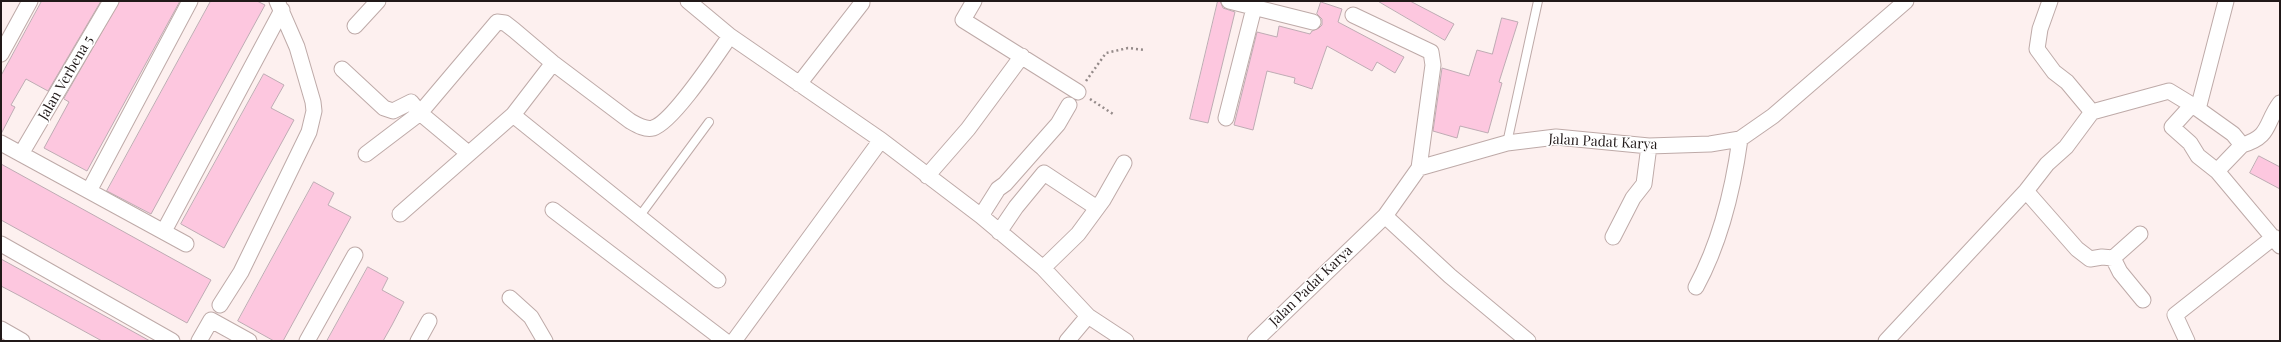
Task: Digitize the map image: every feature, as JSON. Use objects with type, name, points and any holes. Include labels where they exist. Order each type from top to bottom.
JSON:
[{"type":"street","points":[[1,54],[30,1]]},
{"type":"street","name":"Jalan Verbena 5","points":[[21,154],[111,1]]},
{"type":"street","points":[[89,192],[190,1]]},
{"type":"street","points":[[355,26],[378,1]]},
{"type":"street","points":[[688,1],[730,36],[881,140],[981,216],[1043,268],[1088,316],[1126,341]]},
{"type":"street","points":[[974,1],[963,20],[1078,92]]},
{"type":"street","points":[[1229,1],[1261,6],[1313,22]]},
{"type":"street","name":"Jalan Padat Karya","points":[[1255,341],[1384,216],[1419,168],[1507,143],[1556,137],[1648,146],[1710,144],[1740,139],[1773,116],[1906,1]]},
{"type":"street","points":[[2050,1],[2040,29],[2038,49],[2054,72],[2067,82],[2092,112]]},
{"type":"street","points":[[2188,341],[2175,315],[2277,241],[2217,171],[2198,156],[2190,143],[2172,127],[2195,107],[2226,1]]},
{"type":"street","points":[[798,84],[862,3]]},
{"type":"street","points":[[164,231],[279,6]]},
{"type":"street","points":[[220,305],[241,272],[309,132],[314,111],[297,47],[279,6]]},
{"type":"street","points":[[1226,118],[1261,6]]},
{"type":"street","points":[[1353,15],[1431,52],[1433,65],[1419,168]]},
{"type":"street","points":[[366,154],[420,113],[497,22],[504,23],[514,30],[553,63],[630,121],[644,128],[652,128],[673,112],[730,36]]},
{"type":"street","points":[[927,176],[968,129],[1022,56]]},
{"type":"street","points":[[400,214],[512,115],[553,63]]},
{"type":"street","points":[[342,69],[384,108],[392,111],[412,102],[420,113],[468,153]]},
{"type":"street","points":[[1886,341],[2026,191],[2046,164],[2066,147],[2092,112],[2169,91],[2195,107],[2233,134],[2242,145]]},
{"type":"street","points":[[2217,171],[2242,145],[2257,141],[2270,124],[2280,103]]},
{"type":"street","points":[[981,216],[998,189],[1005,184],[1058,124],[1069,105]]},
{"type":"street","points":[[512,115],[718,280]]},
{"type":"street","points":[[1696,287],[1704,273],[1723,224],[1734,180],[1740,139]]},
{"type":"street","points":[[734,341],[881,140]]},
{"type":"street","points":[[1,143],[186,244]]},
{"type":"street","points":[[1613,237],[1633,198],[1644,184],[1648,146]]},
{"type":"street","points":[[1043,268],[1078,234],[1097,208],[1124,163]]},
{"type":"street","points":[[999,232],[1016,207],[1044,173],[1097,208]]},
{"type":"street","points":[[2026,191],[2076,249],[2090,259],[2102,257],[2113,258],[2140,234]]},
{"type":"street","points":[[553,210],[724,341]]},
{"type":"street","points":[[1384,216],[1450,276],[1528,341]]},
{"type":"street","points":[[1,244],[172,341]]},
{"type":"street","points":[[307,341],[356,255]]},
{"type":"street","points":[[2113,258],[2120,272],[2143,300]]},
{"type":"street","points":[[510,298],[531,317],[546,341]]},
{"type":"street","points":[[1067,341],[1088,316]]},
{"type":"street","points":[[199,341],[211,320],[249,341]]},
{"type":"street","points":[[418,341],[429,321]]},
{"type":"street","points":[[1,329],[22,341]]},
{"type":"lane","points":[[1507,143],[1538,1]]},
{"type":"lane","points":[[639,217],[709,122]]},
{"type":"path","points":[[1113,114],[1078,92],[1106,53],[1128,48],[1145,50]]},
{"type":"building","points":[[42,1],[101,1],[48,91],[26,79],[11,105],[15,107],[1,134],[1,76]]},
{"type":"building","points":[[120,1],[180,1],[87,171],[44,148],[69,102],[64,99]]},
{"type":"building","points":[[211,1],[257,1],[265,5],[151,214],[107,191]]},
{"type":"building","points":[[1218,1],[1220,1],[1223,8],[1235,12],[1208,123],[1190,119]]},
{"type":"building","points":[[1378,1],[1410,1],[1454,24],[1445,40]]},
{"type":"building","points":[[1321,2],[1342,9],[1338,22],[1404,57],[1395,73],[1377,62],[1372,71],[1327,46],[1312,89],[1294,83],[1295,78],[1267,71],[1253,130],[1234,125],[1257,32],[1277,37],[1279,26],[1310,34],[1322,25],[1322,19],[1317,14]]},
{"type":"building","points":[[1502,18],[1518,22],[1499,82],[1502,83],[1488,133],[1460,126],[1457,138],[1433,131],[1442,68],[1469,76],[1477,50],[1492,54]]},
{"type":"building","points":[[264,74],[284,85],[271,108],[294,120],[224,248],[181,224]]},
{"type":"building","points":[[2259,156],[2280,167],[2280,189],[2250,173]]},
{"type":"building","points":[[1,164],[211,280],[187,323],[1,220]]},
{"type":"building","points":[[314,182],[334,193],[328,205],[351,217],[283,341],[274,341],[238,321]]},
{"type":"building","points":[[1,259],[150,341],[102,341],[1,286]]},
{"type":"building","points":[[368,267],[388,278],[382,290],[404,302],[392,325],[383,341],[327,341]]}]
